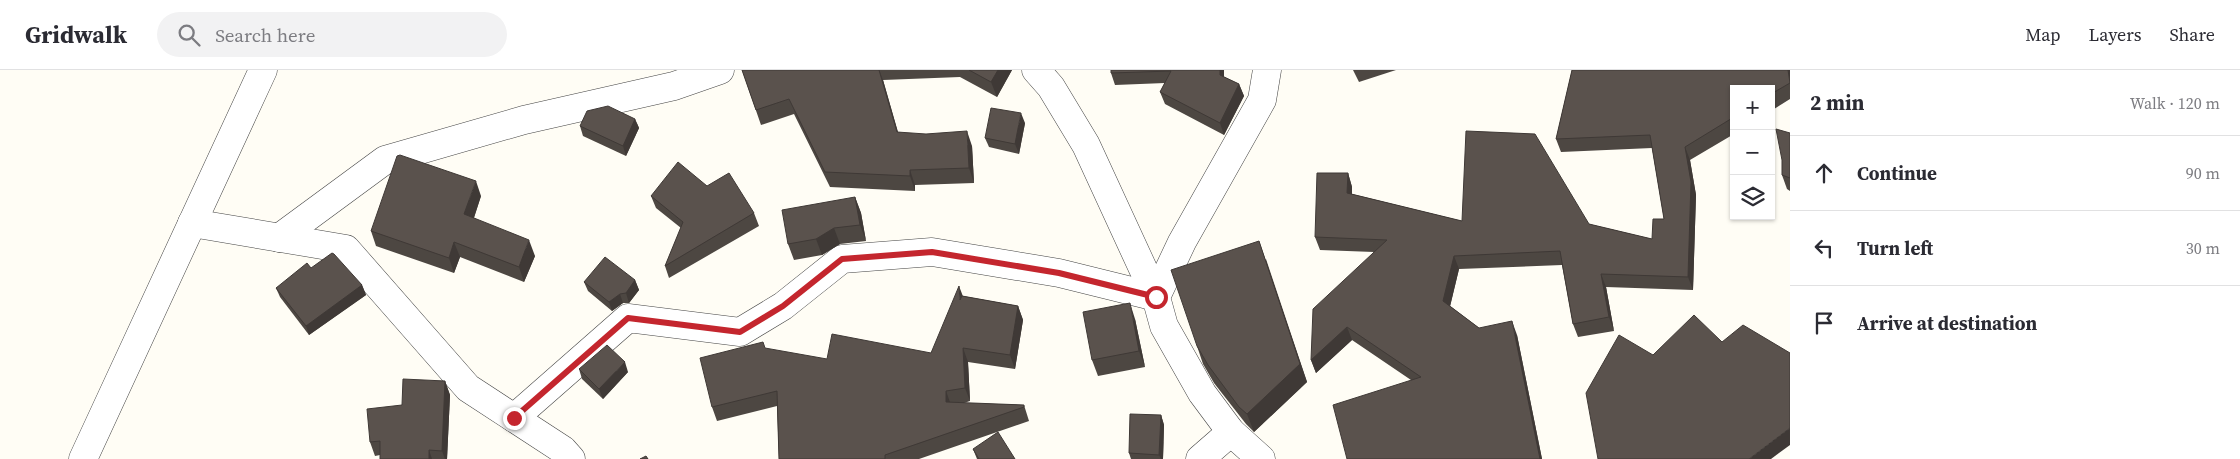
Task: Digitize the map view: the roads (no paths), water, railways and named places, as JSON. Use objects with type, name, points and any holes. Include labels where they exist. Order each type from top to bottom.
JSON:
[{"type":"street","points":[[84,459],[263,70]]},
{"type":"street","points":[[279,238],[384,160],[524,120],[674,86],[720,70]]},
{"type":"street","points":[[1036,70],[1051,87],[1086,145],[1156,297],[1164,326],[1202,394],[1231,432],[1261,459]]},
{"type":"street","points":[[1156,297],[1182,242],[1262,100],[1267,70]]},
{"type":"street","points":[[192,223],[346,249],[468,388],[563,450],[571,459]]},
{"type":"street","points":[[514,418],[628,318],[740,332],[783,306],[842,259],[932,252],[1059,273],[1156,297]]},
{"type":"street","points":[[1200,459],[1231,432]]}]
